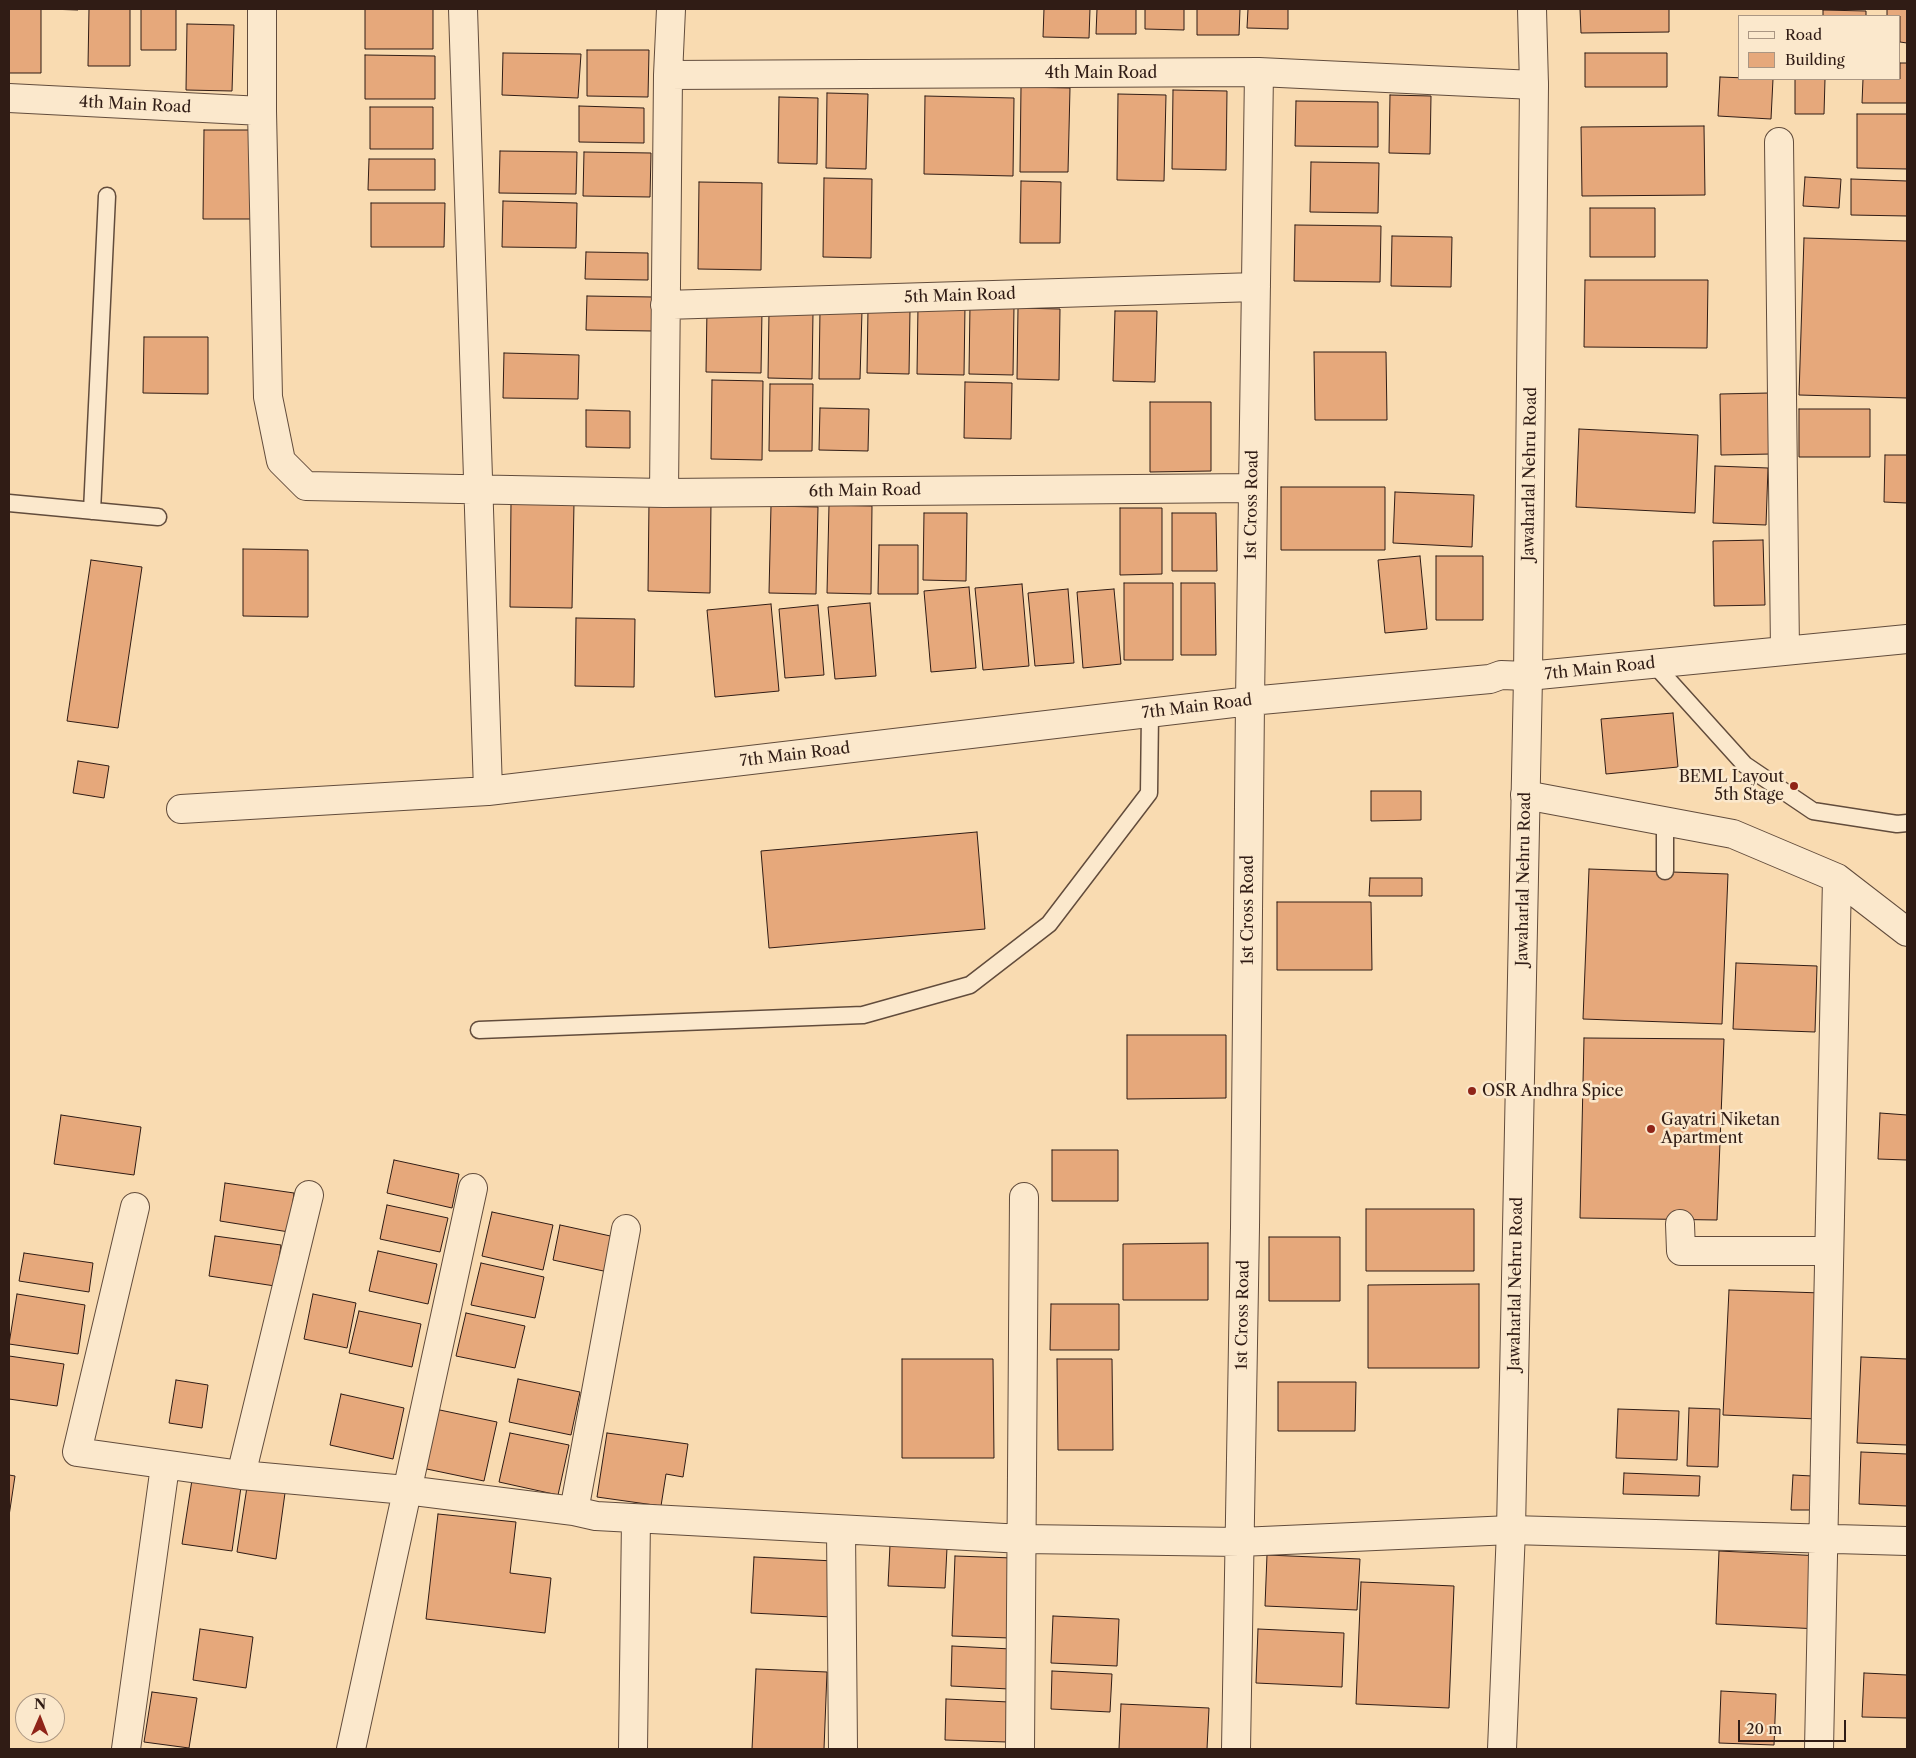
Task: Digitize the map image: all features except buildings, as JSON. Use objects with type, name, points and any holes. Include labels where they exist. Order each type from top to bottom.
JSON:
[{"type":"street","name":"6th Main Road","points":[[262,9],[262,111],[268,397],[281,461],[306,486],[664,493],[1253,488]]},
{"type":"street","points":[[463,9],[488,791]]},
{"type":"street","points":[[664,493],[668,75],[671,9]]},
{"type":"street","name":"Jawaharlal Nehru Road","points":[[1502,1749],[1511,1530],[1528,676],[1534,85],[1532,9]]},
{"type":"street","name":"4th Main Road","points":[[668,75],[1259,72],[1534,85]]},
{"type":"street","name":"1st Cross Road","points":[[1236,1749],[1245,1207],[1259,72]]},
{"type":"street","name":"4th Main Road","points":[[9,98],[262,111]]},
{"type":"street","points":[[1779,142],[1785,651]]},
{"type":"street","name":"5th Main Road","points":[[665,305],[1256,288]]},
{"type":"street","name":"7th Main Road","points":[[181,809],[488,791],[1250,701],[1490,679],[1501,675],[1528,676],[1907,639]]},
{"type":"street","points":[[1525,794],[1733,834],[1837,878],[1907,932]]},
{"type":"street","points":[[1819,1749],[1837,878]]},
{"type":"street","points":[[351,1749],[473,1188]]},
{"type":"street","points":[[241,1475],[309,1195]]},
{"type":"street","points":[[1020,1749],[1024,1197]]},
{"type":"street","points":[[135,1207],[77,1452],[165,1466],[241,1475],[406,1490],[574,1510],[596,1516],[1022,1539],[1240,1542],[1511,1530],[1907,1541]]},
{"type":"street","points":[[1680,1224],[1680,1250],[1829,1251]]},
{"type":"street","points":[[574,1510],[626,1228]]},
{"type":"street","points":[[126,1749],[165,1466]]},
{"type":"street","points":[[633,1749],[636,1519]]},
{"type":"street","points":[[841,1530],[842,1749]]},
{"type":"lane","points":[[92,511],[107,196]]},
{"type":"lane","points":[[9,502],[158,517]]},
{"type":"lane","points":[[1653,663],[1745,765],[1812,811],[1897,824],[1907,823]]},
{"type":"lane","points":[[479,1030],[863,1015],[970,985],[1048,924],[1149,793],[1150,713]]},
{"type":"lane","points":[[1664,822],[1665,871]]},
{"type":"place","name":"BEML Layout 5th Stage","points":[[1794,786]]},
{"type":"place","name":"OSR Andhra Spice","points":[[1472,1091]]},
{"type":"place","name":"Gayatri Niketan Apartment","points":[[1651,1129]]}]
